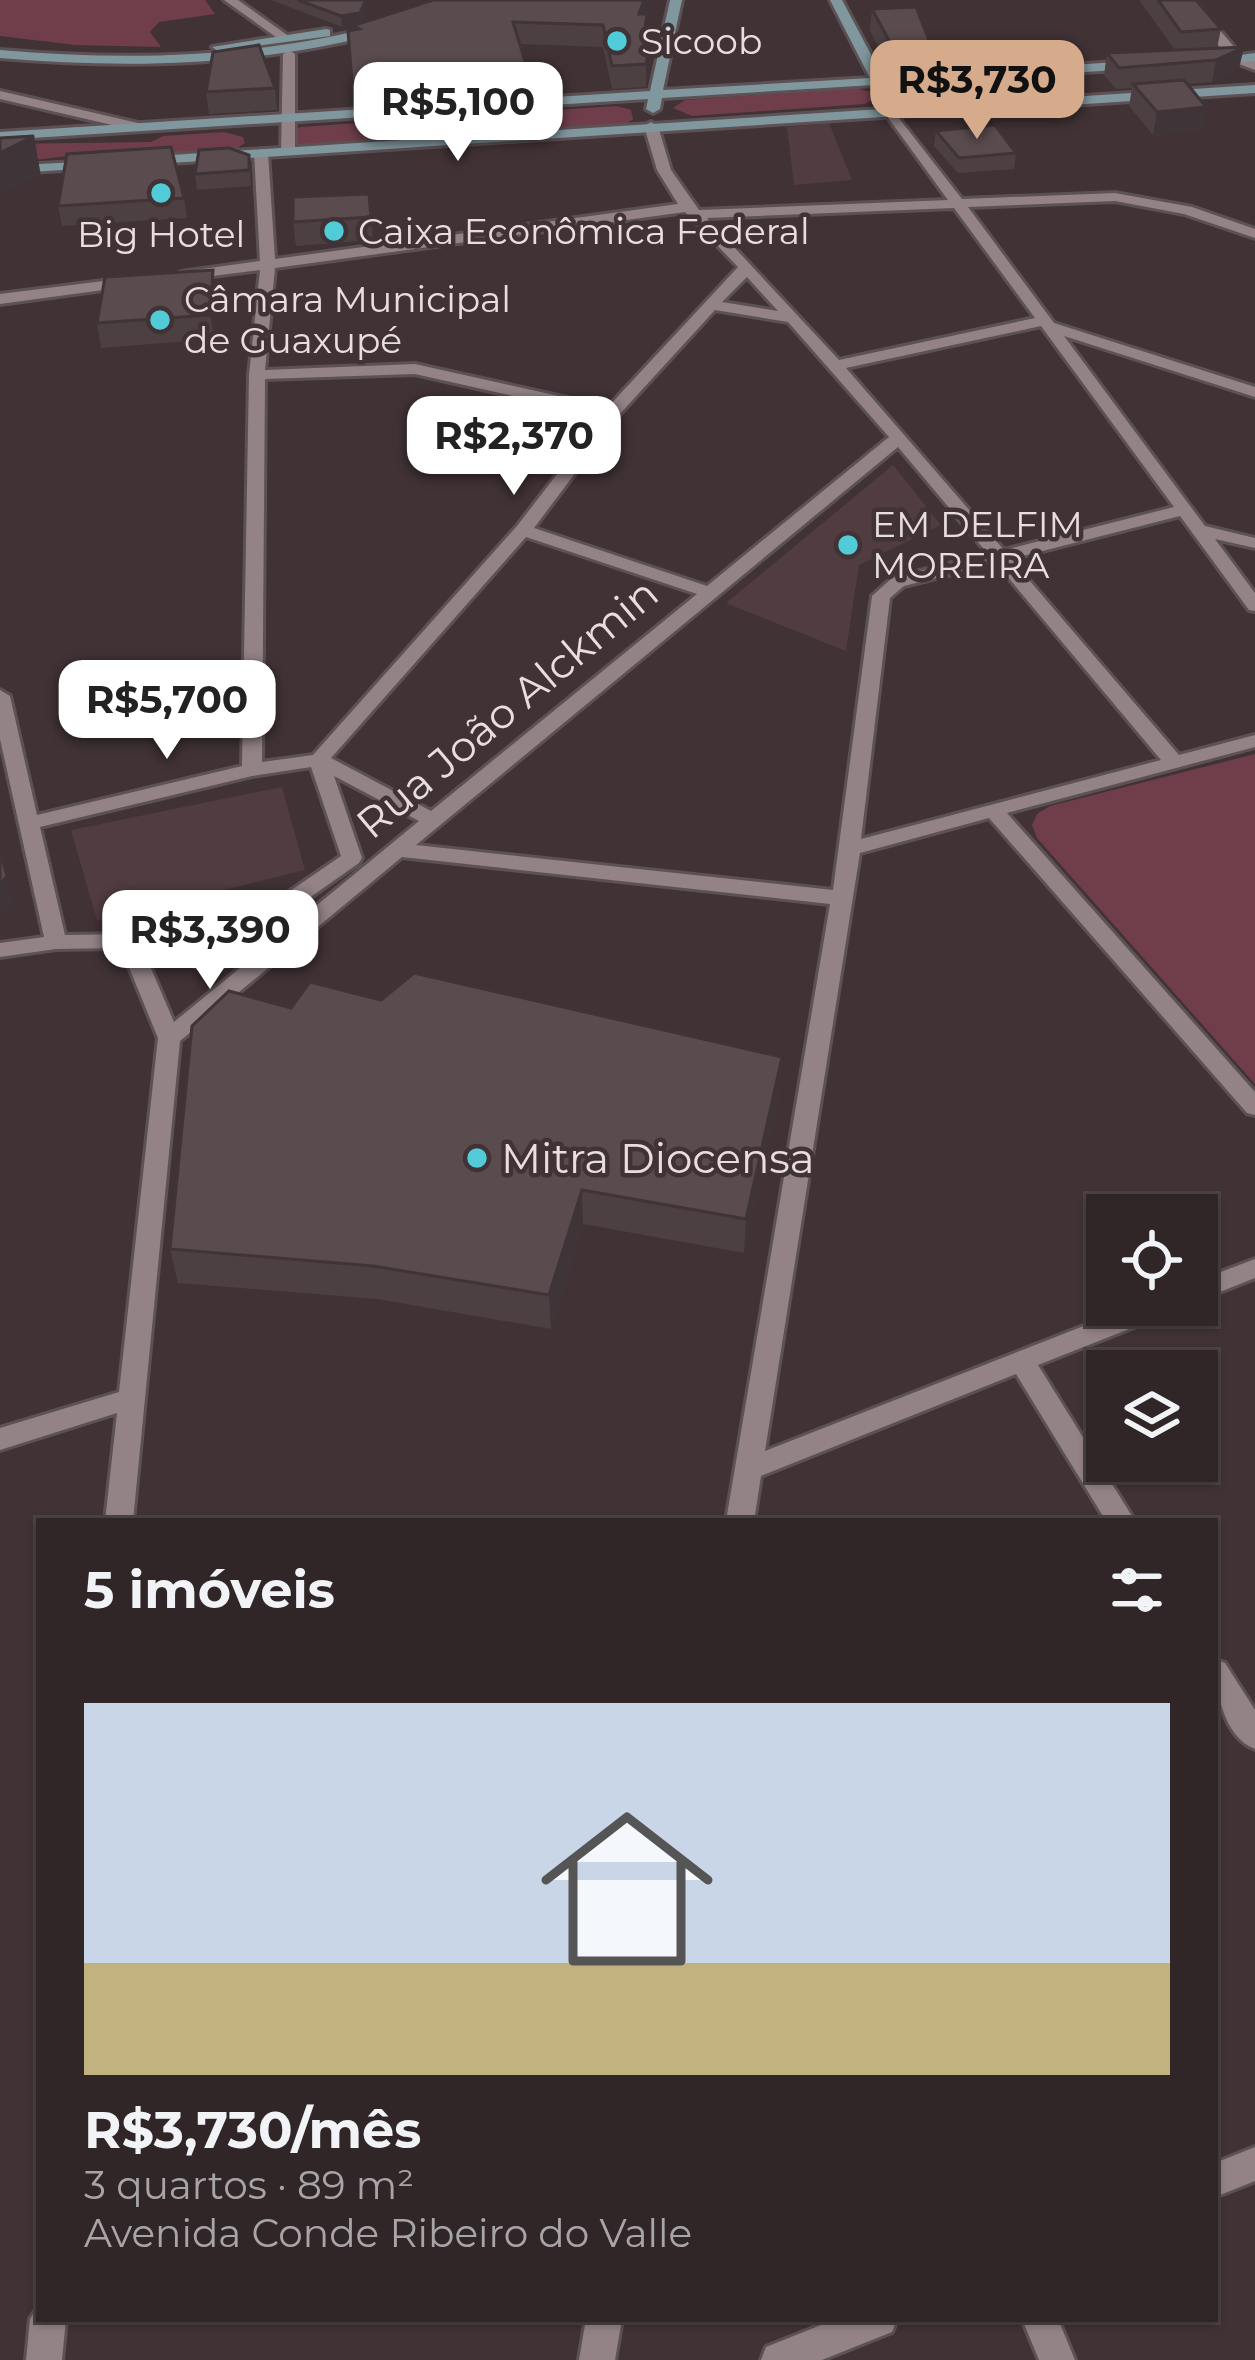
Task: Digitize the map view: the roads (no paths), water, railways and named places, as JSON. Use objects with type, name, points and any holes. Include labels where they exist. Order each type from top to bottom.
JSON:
[{"type":"main road","points":[[651,126],[676,0]]},
{"type":"main road","points":[[836,0],[881,81],[891,112]]},
{"type":"main road","points":[[0,42],[128,52],[188,51],[385,22],[292,54],[259,58],[92,62],[0,54]]},
{"type":"main road","points":[[284,37],[296,43],[292,54]]},
{"type":"main road","points":[[251,41],[242,50],[259,58]]},
{"type":"main road","points":[[1213,91],[1227,84],[1232,75],[1201,61],[1236,58]]},
{"type":"main road","points":[[0,136],[1156,64]]},
{"type":"main road","points":[[1065,70],[1060,82],[1081,98]]},
{"type":"main road","points":[[0,170],[1255,89]]},
{"type":"main road","points":[[240,123],[266,139],[261,153]]},
{"type":"street","points":[[1188,0],[1236,58],[1255,62]]},
{"type":"street","points":[[236,5],[284,37]]},
{"type":"street","points":[[236,5],[251,41]]},
{"type":"street","points":[[288,151],[292,54]]},
{"type":"street","points":[[0,95],[138,128]]},
{"type":"street","points":[[891,112],[1255,606]]},
{"type":"street","points":[[651,126],[655,155],[692,211],[792,318],[1173,761]]},
{"type":"street","points":[[252,770],[256,375],[268,265],[261,153]]},
{"type":"street","points":[[0,299],[692,211],[1115,197],[1187,210],[1255,234]]},
{"type":"street","points":[[320,760],[523,530],[612,412],[744,269]]},
{"type":"street","points":[[712,305],[792,318]]},
{"type":"street","points":[[833,366],[1048,324],[1255,392]]},
{"type":"street","points":[[256,375],[415,369],[612,412]]},
{"type":"street","name":"Rua João Alckmin","points":[[169,1038],[897,439]]},
{"type":"street","points":[[740,1518],[850,849],[881,596],[898,582],[1184,510]]},
{"type":"street","points":[[523,530],[708,592]]},
{"type":"street","points":[[1199,530],[1255,543]]},
{"type":"street","points":[[1,702],[56,942]]},
{"type":"street","points":[[850,849],[1255,741]]},
{"type":"street","points":[[0,950],[56,942],[129,940],[284,905],[352,858],[320,760]]},
{"type":"street","points":[[28,824],[252,770],[320,760],[430,819]]},
{"type":"street","points":[[993,810],[1255,1107]]},
{"type":"street","points":[[399,850],[841,898]]},
{"type":"street","points":[[129,940],[209,963],[241,958],[289,939]]},
{"type":"street","points":[[119,1518],[169,1038],[129,940]]},
{"type":"street","points":[[1218,1283],[1255,1268]]},
{"type":"street","points":[[748,1469],[1110,1326]]},
{"type":"street","points":[[1022,1361],[1119,1518]]},
{"type":"street","points":[[0,1438],[130,1399]]},
{"type":"street","points":[[1218,1677],[1255,1736]]},
{"type":"street","points":[[1218,2179],[1255,2164]]},
{"type":"street","points":[[44,2360],[48,2322]]},
{"type":"street","points":[[597,2360],[603,2322]]},
{"type":"street","points":[[779,2360],[872,2322]]},
{"type":"street","points":[[1041,2322],[1057,2360]]},
{"type":"place","name":"Sicoob","points":[[617,41]]},
{"type":"place","name":"Big Hotel","points":[[161,193]]},
{"type":"place","name":"Caixa Econômica Federal","points":[[334,231]]},
{"type":"place","name":"Câmara Municipal de Guaxupé","points":[[160,320]]},
{"type":"place","name":"EM DELFIM MOREIRA","points":[[848,545]]},
{"type":"place","name":"Mitra Diocensa","points":[[477,1158]]}]
